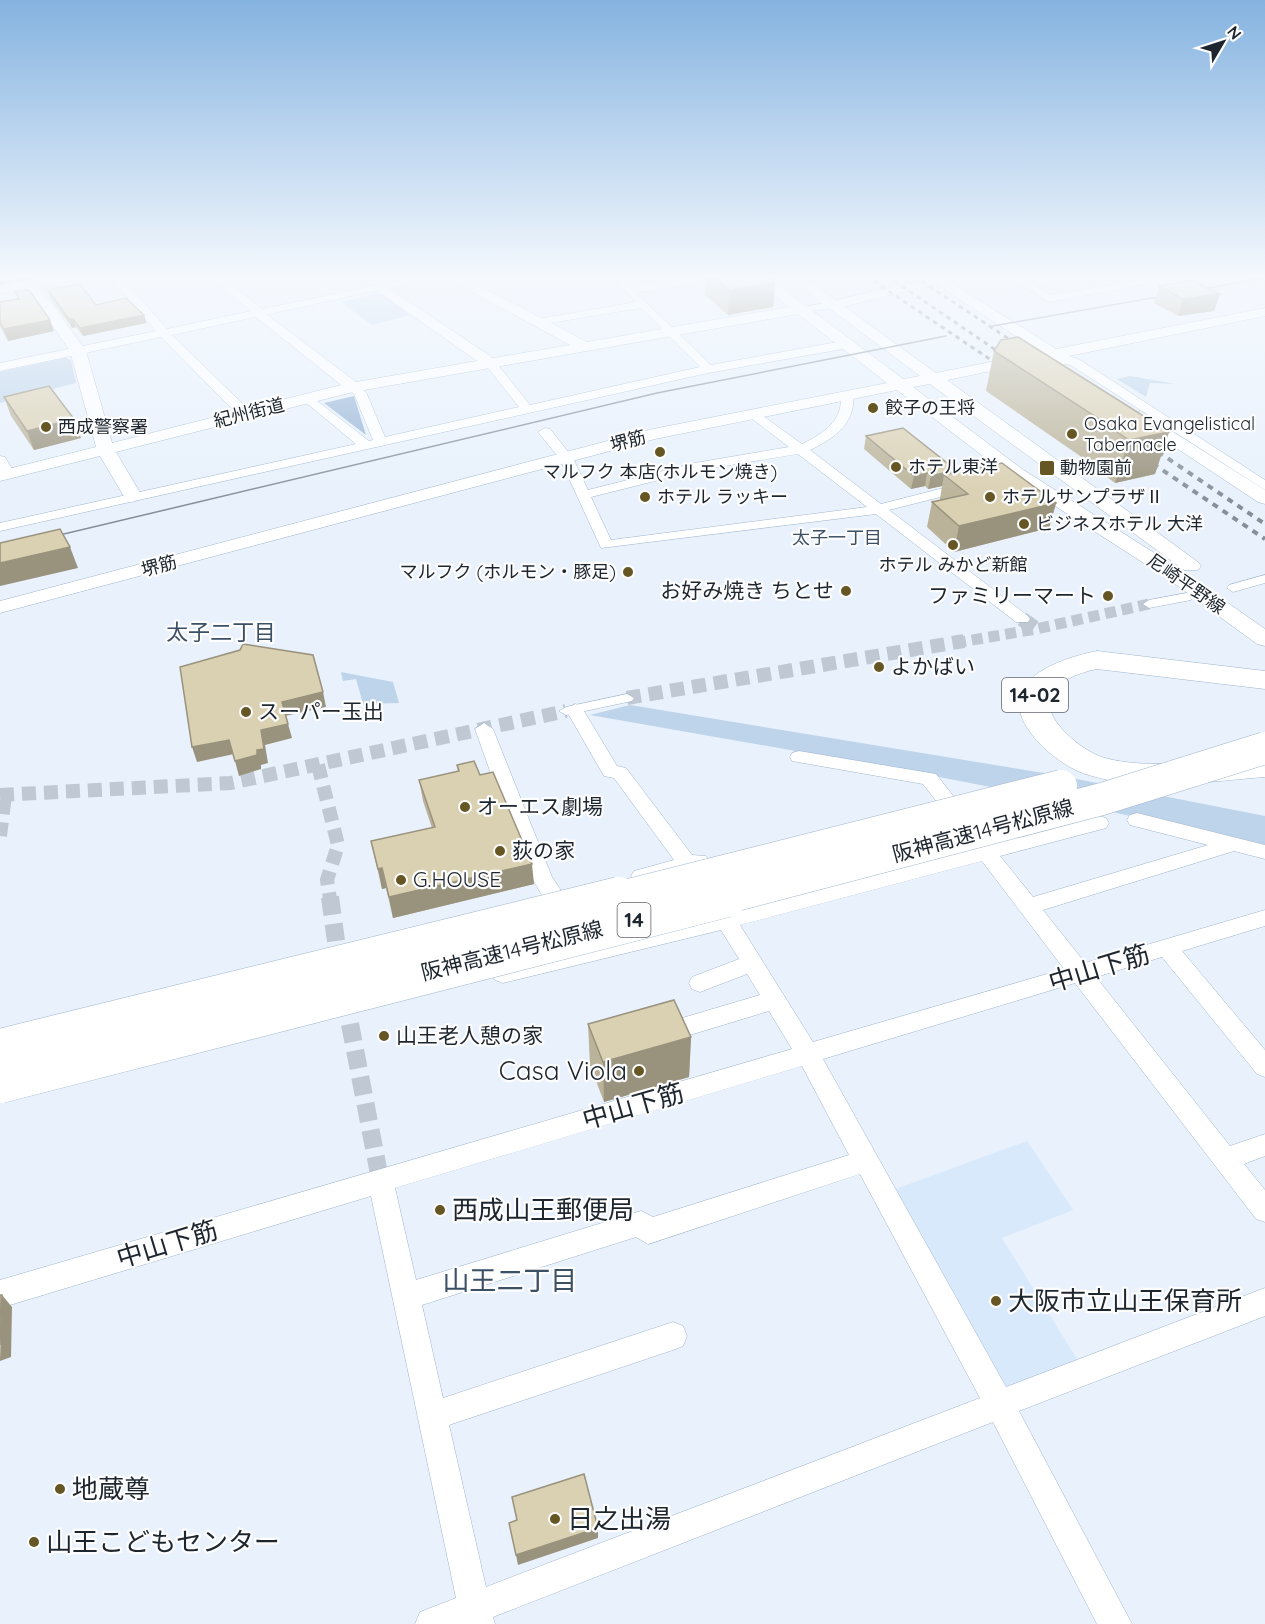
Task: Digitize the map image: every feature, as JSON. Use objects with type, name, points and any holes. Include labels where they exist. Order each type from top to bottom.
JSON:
[{"type":"highway","name":"14-02","points":[[1256,761],[1137,772],[1100,767],[1071,754],[1050,737],[1037,717],[1033,700],[1038,688],[1051,673],[1077,662],[1097,660],[1265,680]]},
{"type":"highway","name":"阪神高速14号松原線","points":[[0,1049],[896,830],[1079,782],[1265,726]]},
{"type":"highway","name":"阪神高速14号松原線","points":[[0,1083],[1256,761]]},
{"type":"street","points":[[0,367],[74,352]]},
{"type":"street","points":[[78,352],[105,449],[133,496]]},
{"type":"street","points":[[183,352],[245,414]]},
{"type":"street","points":[[309,352],[360,392],[380,442]]},
{"type":"street","points":[[474,352],[490,363],[527,409]]},
{"type":"street","name":"紀州街道","points":[[3,470],[105,449],[353,387],[552,352]]},
{"type":"street","points":[[691,352],[708,369]]},
{"type":"street","points":[[0,527],[708,369],[804,352]]},
{"type":"street","points":[[859,352],[1024,478]]},
{"type":"street","name":"尼崎平野線","points":[[898,352],[1265,620]]},
{"type":"street","points":[[1050,352],[1076,363],[1265,486]]},
{"type":"street","name":"堺筋","points":[[0,607],[653,434],[1071,352]]},
{"type":"street","points":[[1055,355],[1063,366],[1265,498]]},
{"type":"street","points":[[583,495],[695,467],[801,449],[831,435],[848,406],[847,395]]},
{"type":"street","points":[[308,398],[366,445]]},
{"type":"street","points":[[756,415],[1022,619]]},
{"type":"street","points":[[545,432],[566,458],[606,545],[866,512],[976,483]]},
{"type":"street","points":[[998,478],[1024,478]]},
{"type":"street","name":"尼崎平野線","points":[[1024,478],[1050,506],[1138,567],[1174,574],[1265,639]]},
{"type":"street","points":[[1233,588],[1265,579]]},
{"type":"street","points":[[1149,604],[1187,597]]},
{"type":"street","points":[[627,698],[570,711],[611,772],[619,772],[728,920],[808,1055],[1000,1405],[1115,1624]]},
{"type":"street","points":[[484,729],[543,880],[556,898]]},
{"type":"street","points":[[799,757],[929,779],[1265,1210]]},
{"type":"street","points":[[0,1034],[688,864],[949,804]]},
{"type":"street","points":[[1137,820],[1265,852]]},
{"type":"street","points":[[0,1100],[728,920],[1099,823]]},
{"type":"street","points":[[1029,906],[1235,844]]},
{"type":"street","name":"中山下筋","points":[[0,1294],[380,1179],[808,1055],[1265,918]]},
{"type":"street","points":[[1166,947],[1265,1067]]},
{"type":"street","points":[[339,961],[345,1002]]},
{"type":"street","points":[[700,982],[753,963]]},
{"type":"street","points":[[680,1028],[775,1000]]},
{"type":"street","points":[[1226,1159],[1265,1145]]},
{"type":"street","points":[[405,1297],[641,1223],[648,1232],[865,1161]]},
{"type":"street","points":[[380,1179],[476,1616]]},
{"type":"street","points":[[432,1624],[476,1616],[1000,1405],[1265,1302]]},
{"type":"street","points":[[432,1416],[673,1336]]},
{"type":"shaded area","points":[[65,358],[71,360],[76,383],[0,403],[0,372]]},
{"type":"shaded area","points":[[1130,376],[1176,384],[1150,383],[1146,397],[1117,379]]},
{"type":"shaded area","points":[[354,396],[366,435],[324,403]]},
{"type":"shaded area","points":[[341,672],[393,682],[399,703],[363,704],[356,679],[343,681]]},
{"type":"shaded area","points":[[630,705],[1056,775],[1265,816],[1265,848],[1013,791],[590,715]]},
{"type":"shaded area","name":"大阪市立山王保育所","points":[[1027,1141],[1073,1210],[1002,1238],[1080,1364],[1010,1390],[994,1378],[893,1190]]},
{"type":"building","points":[[995,352],[1042,352],[1169,432],[1129,440],[1108,426],[1110,426]]},
{"type":"building","points":[[49,386],[74,419],[27,431],[4,397]]},
{"type":"building","points":[[903,428],[956,470],[931,476],[927,473],[914,476],[866,436]]},
{"type":"building","points":[[1002,463],[1056,503],[959,526],[932,502],[968,494],[944,475]]},
{"type":"building","points":[[60,529],[70,547],[0,563],[0,543]]},
{"type":"building","name":"スーパー玉出","points":[[243,644],[313,655],[323,692],[282,702],[288,724],[261,730],[264,749],[257,750],[257,755],[235,761],[229,740],[192,747],[180,667],[240,650]]},
{"type":"building","points":[[474,761],[480,775],[493,772],[532,864],[389,897],[382,868],[378,869],[371,841],[435,827],[419,780],[459,771],[457,765]]},
{"type":"building","points":[[674,1000],[691,1037],[603,1062],[588,1024]]},
{"type":"building","points":[[0,1295],[2,1295],[0,1345]]},
{"type":"building","name":"日之出湯","points":[[584,1474],[598,1528],[516,1555],[509,1523],[517,1520],[512,1497]]},
{"type":"tunnel","points":[[955,643],[1036,629],[1149,604]]},
{"type":"tunnel","points":[[1022,619],[1036,629]]},
{"type":"tunnel","points":[[627,698],[964,641]]},
{"type":"tunnel","points":[[0,795],[231,783],[566,711]]},
{"type":"tunnel","points":[[318,765],[338,845],[327,880],[330,899]]},
{"type":"tunnel","points":[[0,836],[5,795]]},
{"type":"tunnel","points":[[330,897],[336,941]]},
{"type":"tunnel","points":[[350,1024],[380,1179]]},
{"type":"tram line","points":[[47,538],[657,393],[866,352]]},
{"type":"railway","points":[[979,352],[1006,370]]},
{"type":"railway","points":[[998,352],[1009,359]]},
{"type":"railway","points":[[1148,445],[1265,524]]},
{"type":"railway","points":[[1143,457],[1265,539]]},
{"type":"place","name":"餃子の王将","points":[[873,408]]},
{"type":"place","name":"西成警察署","points":[[46,427]]},
{"type":"place","name":"Osaka Evangelistical Tabernacle","points":[[1072,434]]},
{"type":"place","name":"マルフク 本店(ホルモン焼き)","points":[[660,452]]},
{"type":"place","name":"ホテル東洋","points":[[896,467]]},
{"type":"place","name":"動物園前","points":[[1047,468]]},
{"type":"place","name":"ホテル ラッキー","points":[[645,497]]},
{"type":"place","name":"ホテルサンプラザⅡ","points":[[990,497]]},
{"type":"place","name":"ビジネスホテル 大洋","points":[[1024,524]]},
{"type":"place","name":"ホテル みかど新館","points":[[953,545]]},
{"type":"place","name":"マルフク (ホルモン・豚足)","points":[[628,572]]},
{"type":"place","name":"お好み焼き ちとせ","points":[[846,591]]},
{"type":"place","name":"ファミリーマート","points":[[1108,596]]},
{"type":"place","name":"よかばい","points":[[879,667]]},
{"type":"place","name":"スーパー玉出","points":[[246,712]]},
{"type":"place","name":"オーエス劇場","points":[[465,807]]},
{"type":"place","name":"荻の家","points":[[500,851]]},
{"type":"place","name":"G.HOUSE","points":[[401,880]]},
{"type":"place","name":"山王老人憩の家","points":[[384,1036]]},
{"type":"place","name":"Casa Viola","points":[[639,1071]]},
{"type":"place","name":"西成山王郵便局","points":[[440,1210]]},
{"type":"place","name":"大阪市立山王保育所","points":[[996,1301]]},
{"type":"place","name":"地蔵尊","points":[[60,1489]]},
{"type":"place","name":"日之出湯","points":[[555,1519]]},
{"type":"place","name":"山王こどもセンター","points":[[34,1542]]},
{"type":"district","name":"太子一丁目","points":[[837,538]]},
{"type":"district","name":"太子二丁目","points":[[221,632]]},
{"type":"district","name":"山王二丁目","points":[[510,1281]]}]
